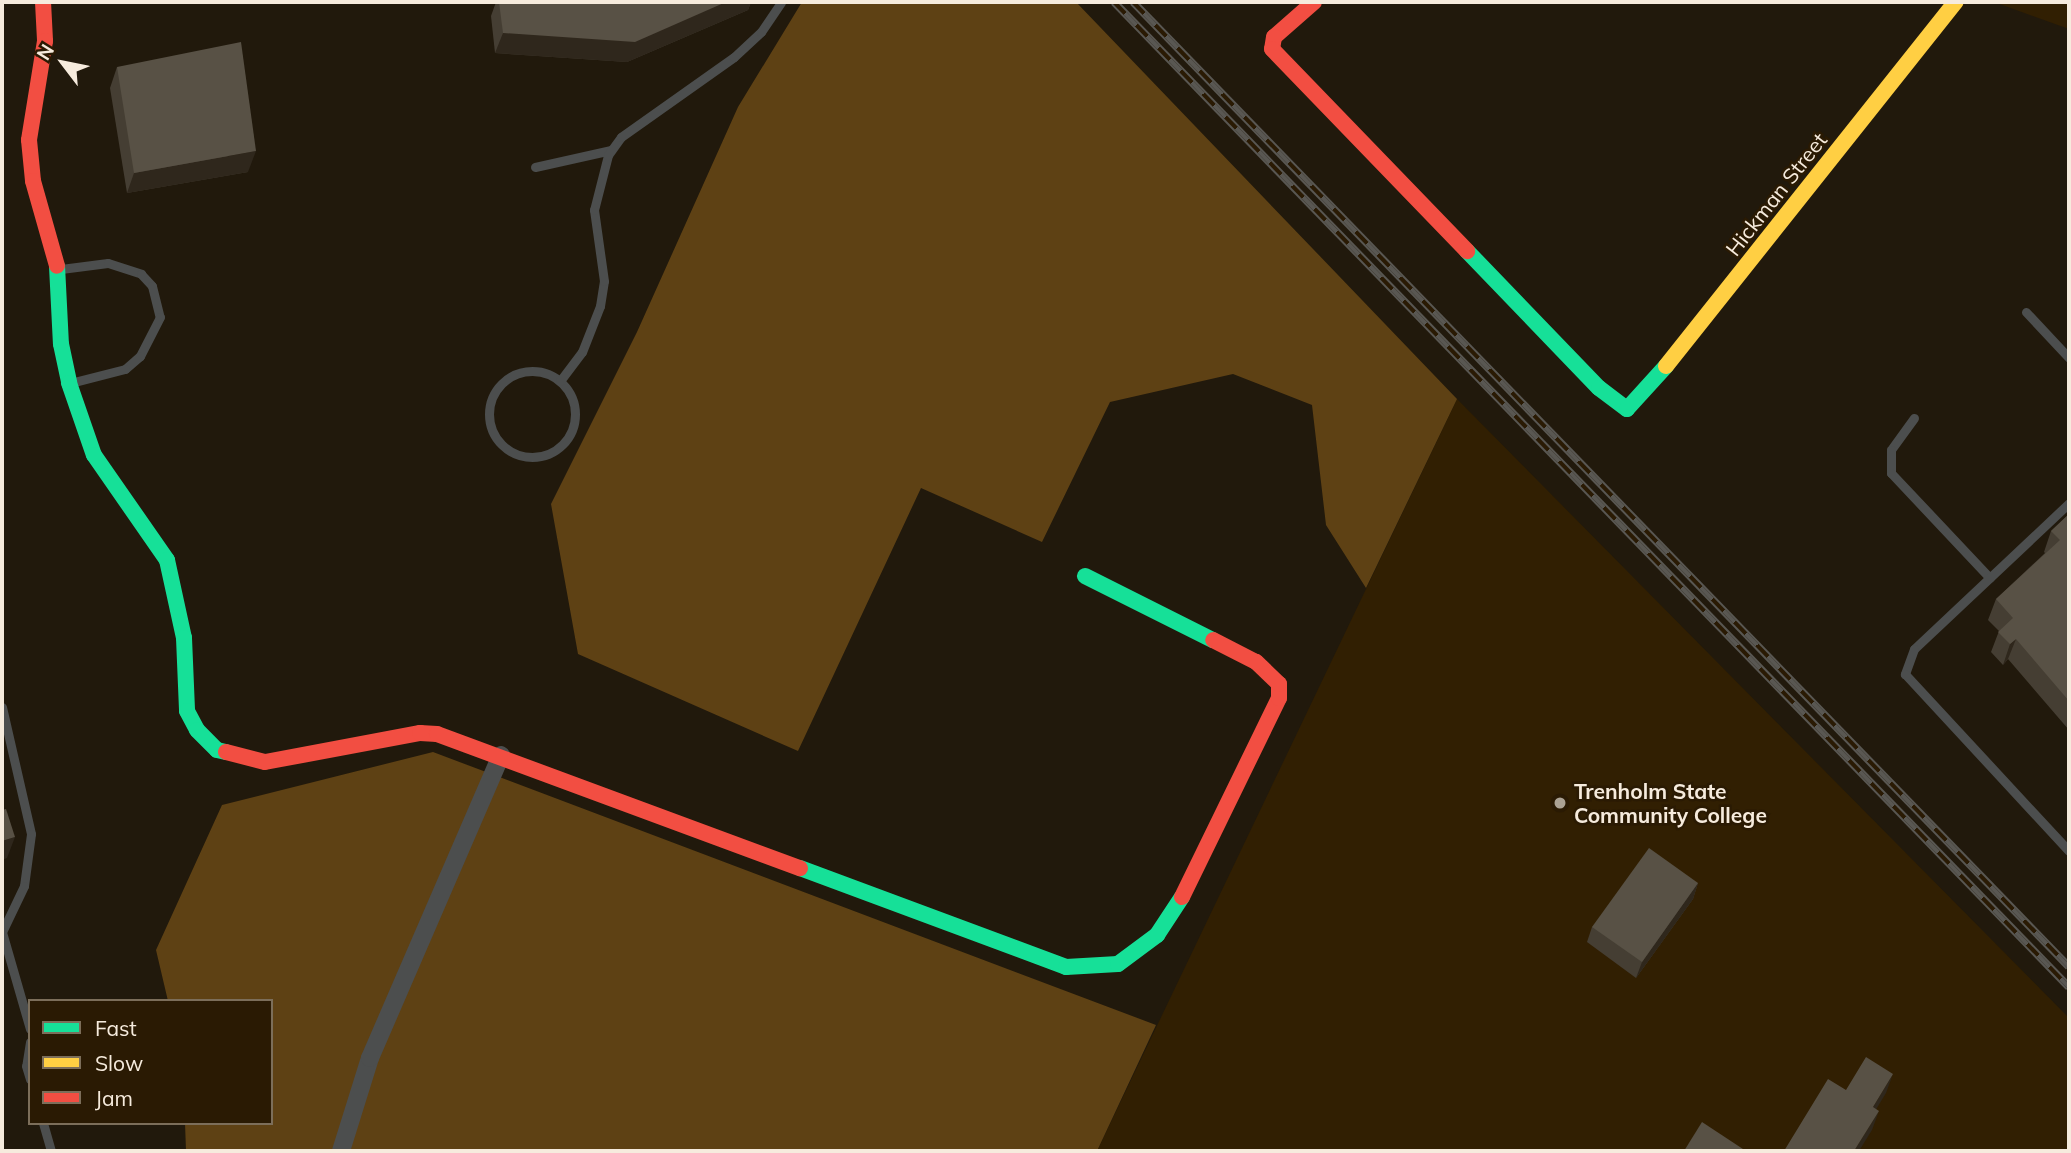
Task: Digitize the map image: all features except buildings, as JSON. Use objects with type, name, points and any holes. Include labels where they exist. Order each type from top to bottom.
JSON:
[{"type":"street","points":[[43,2],[45,41],[29,140],[33,181],[58,269],[61,344],[69,383],[94,455],[167,560],[184,638],[187,711],[197,730],[218,750],[265,762],[420,733],[463,741],[1066,967],[1118,964],[1157,935],[1176,909],[1279,698],[1279,684],[1255,662],[1085,576]]},
{"type":"street","name":"Hickman Street","points":[[1314,2],[1271,43],[1272,49],[1599,388],[1627,409],[1633,407],[1956,2]]},
{"type":"street","points":[[341,1151],[370,1058],[501,755]]},
{"type":"lane","points":[[560,381],[582,352],[600,306],[604,281],[594,210],[597,181],[611,150],[621,137],[734,57],[761,32],[781,2]]},
{"type":"lane","points":[[536,167],[611,150]]},
{"type":"lane","points":[[58,269],[108,263],[141,274],[152,286],[160,317],[140,356],[125,369],[69,383]]},
{"type":"lane","points":[[2026,312],[2069,358]]},
{"type":"lane","points":[[529,371],[560,381],[573,400],[575,414],[566,440],[549,453],[528,457],[503,445],[494,434],[490,406],[504,382],[529,371]]},
{"type":"lane","points":[[1914,418],[1891,450],[1891,473],[1990,578]]},
{"type":"lane","points":[[2069,503],[1914,649],[1905,674],[2069,851]]},
{"type":"lane","points":[[2,707],[31,834],[24,886],[2,932],[28,1022]]},
{"type":"lane","points":[[28,1054],[28,1072]]},
{"type":"lane","points":[[44,1125],[51,1151]]},
{"type":"shaded area","points":[[802,2],[1076,2],[1457,399],[1366,588],[1326,525],[1312,405],[1233,374],[1110,402],[1042,542],[921,488],[798,751],[578,654],[551,504],[637,332],[738,107]]},
{"type":"shaded area","points":[[1994,2],[2069,2],[2069,29]]},
{"type":"shaded area","name":"Trenholm State Community College","points":[[1457,399],[2069,1018],[2069,1151],[1097,1151]]},
{"type":"shaded area","points":[[433,752],[1156,1025],[1097,1151],[186,1151],[185,1125],[273,1125],[273,999],[168,999],[156,950],[222,805]]},
{"type":"railway","points":[[1114,2],[2069,987]]},
{"type":"railway","points":[[1133,2],[2069,967]]},
{"type":"traffic: fast","points":[[1467,251],[1599,388],[1627,409],[1666,366]]},
{"type":"traffic: fast","points":[[57,266],[61,344],[69,383],[94,455],[167,560],[184,638],[187,711],[197,730],[217,750],[226,752]]},
{"type":"traffic: fast","points":[[1085,576],[1213,640]]},
{"type":"traffic: fast","points":[[800,868],[1066,967],[1118,964],[1157,935],[1182,897]]},
{"type":"traffic: slow","points":[[1666,366],[1956,2]]},
{"type":"traffic: jam","points":[[43,2],[45,41],[29,140],[33,181],[57,266]]},
{"type":"traffic: jam","points":[[1314,2],[1274,37],[1272,49],[1467,251]]},
{"type":"traffic: jam","points":[[1182,897],[1279,698],[1279,684],[1256,662],[1213,640]]},
{"type":"traffic: jam","points":[[226,752],[265,762],[420,733],[437,734],[800,868]]},
{"type":"place","name":"Trenholm State Community College","points":[[1560,803]]}]
